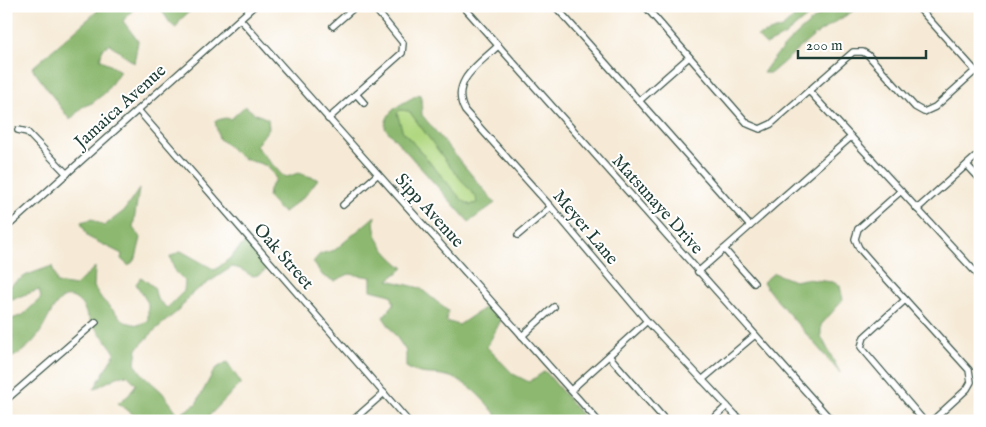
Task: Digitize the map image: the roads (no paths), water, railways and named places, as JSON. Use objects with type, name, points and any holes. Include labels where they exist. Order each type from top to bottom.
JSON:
[{"type":"street","name":"Jamaica Avenue","points":[[6,228],[254,6]]},
{"type":"street","points":[[334,26],[356,6]]},
{"type":"street","points":[[328,119],[398,57],[404,47],[401,39],[373,6]]},
{"type":"street","name":"Matsunaye Drive","points":[[463,6],[832,421]]},
{"type":"street","points":[[555,6],[750,226]]},
{"type":"street","points":[[645,6],[748,124],[760,129],[771,124],[853,52],[863,52],[914,107],[924,112],[936,107],[978,74],[917,6]]},
{"type":"street","name":"Sipp Avenue","points":[[240,19],[598,421]]},
{"type":"street","name":"Meyer Lane","points":[[498,46],[465,76],[459,94],[465,111],[551,207],[647,321],[741,421]]},
{"type":"street","points":[[639,101],[689,57]]},
{"type":"street","points":[[809,91],[980,277]]},
{"type":"street","points":[[356,94],[364,103]]},
{"type":"street","name":"Oak Street","points":[[138,110],[408,421]]},
{"type":"street","points":[[18,130],[27,132],[67,174]]},
{"type":"street","points":[[698,272],[851,137]]},
{"type":"street","points":[[917,209],[980,153]]},
{"type":"street","points":[[967,165],[980,179]]},
{"type":"street","points":[[344,205],[378,174]]},
{"type":"street","points":[[901,191],[858,229],[855,239],[859,248],[969,370],[971,382],[967,389],[932,421]]},
{"type":"street","points":[[518,235],[551,207]]},
{"type":"street","points":[[724,249],[754,283]]},
{"type":"street","points":[[905,300],[864,337],[861,347],[924,421]]},
{"type":"street","points":[[522,336],[554,307]]},
{"type":"street","points":[[571,390],[647,321]]},
{"type":"street","points":[[6,400],[96,322]]},
{"type":"street","points":[[702,380],[755,335]]},
{"type":"street","points":[[609,356],[666,421]]},
{"type":"street","points":[[352,421],[384,393]]},
{"type":"street","points":[[711,421],[727,406]]}]
